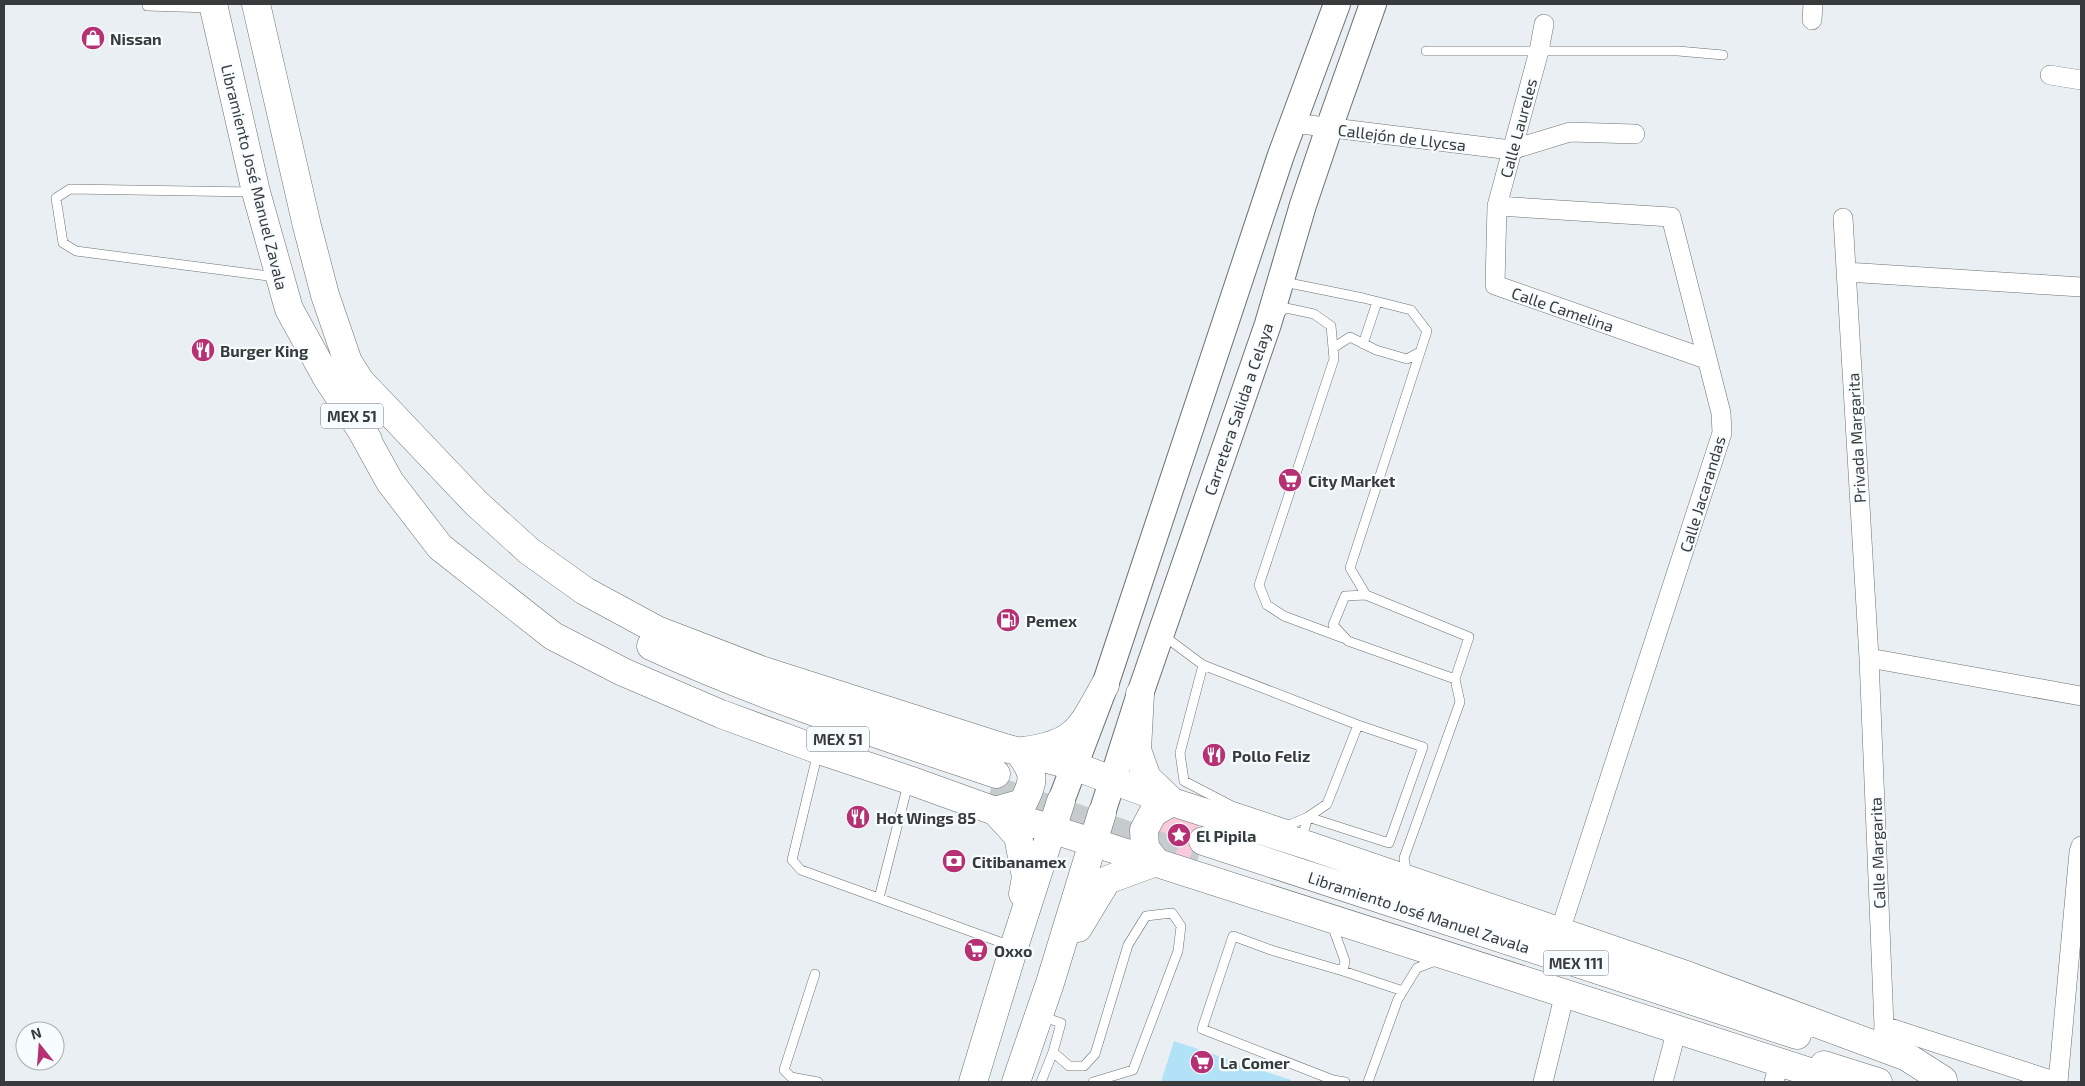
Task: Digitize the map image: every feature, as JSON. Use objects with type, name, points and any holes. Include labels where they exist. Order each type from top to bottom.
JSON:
[{"type":"main road","name":"MEX 51","points":[[256,4],[307,226],[325,295],[348,362],[416,468],[490,542],[558,594],[623,634],[701,669],[833,719],[994,791]]},
{"type":"main road","points":[[973,1082],[1061,801],[1106,685],[1293,123],[1337,4]]},
{"type":"main road","name":"Carretera Salida a Celaya","points":[[1102,813],[1140,694],[1268,324],[1329,128],[1373,4]]},
{"type":"main road","name":"Libramiento José Manuel Zavala","points":[[214,6],[256,192],[289,309],[327,378],[358,426],[373,448],[421,506],[467,552],[530,603],[585,639],[688,685],[763,714],[994,791]]},
{"type":"main road","points":[[1243,271],[1280,282]]},
{"type":"main road","points":[[359,380],[476,504],[529,551],[585,592],[657,630],[761,670],[1019,752],[1074,766],[1172,802],[1310,846],[1689,976],[1883,1037],[1907,1057],[1946,1081]]},
{"type":"main road","points":[[358,426],[390,482],[440,547],[553,636],[623,672],[721,714],[819,750],[909,780],[994,791],[1023,803],[1032,786],[1030,768],[1019,752]]},
{"type":"main road","points":[[1019,752],[1048,748],[1066,739],[1082,727],[1106,685]]},
{"type":"main road","points":[[1140,694],[1137,750],[1147,778],[1172,802]]},
{"type":"main road","points":[[994,791],[1052,829],[1330,920],[1448,955],[1677,1029],[1777,1072],[1841,1082]]},
{"type":"main road","points":[[994,791],[1018,836],[1026,878],[1014,947]]},
{"type":"main road","points":[[1156,862],[1145,848],[1144,830],[1153,813],[1172,802]]},
{"type":"main road","points":[[1016,1082],[1050,983],[1102,813]]},
{"type":"main road","name":"Libramiento José Manuel Zavala","points":[[1878,1082],[1200,850],[1946,1081]]},
{"type":"main road","points":[[1050,983],[1087,911],[1107,880],[1156,862]]},
{"type":"street","name":"Calle Laureles","points":[[1497,206],[1539,51],[1544,24]]},
{"type":"street","points":[[2050,75],[2081,80]]},
{"type":"street","name":"Callejón de Llycsa","points":[[1293,123],[1511,150]]},
{"type":"street","points":[[1511,150],[1570,132],[1635,134]]},
{"type":"street","name":"Calle Jacarandas","points":[[1497,206],[1671,218],[1721,413],[1722,433],[1560,931]]},
{"type":"street","name":"Calle Camelina","points":[[1497,206],[1495,285],[1706,359]]},
{"type":"street","name":"Privada Margarita","points":[[1843,218],[1869,658]]},
{"type":"street","points":[[1846,272],[2081,287]]},
{"type":"street","points":[[1869,658],[2081,696]]},
{"type":"street","name":"Calle Margarita","points":[[1869,658],[1883,1037]]},
{"type":"street","points":[[1883,1037],[2058,1082],[2081,846]]},
{"type":"street","points":[[1543,1082],[1566,993]]},
{"type":"street","points":[[1663,1082],[1677,1029]]},
{"type":"lane","points":[[147,6],[214,6]]},
{"type":"lane","points":[[1426,51],[1678,51],[1723,55]]},
{"type":"lane","points":[[256,192],[70,189],[56,198],[63,243],[76,251],[279,277]]},
{"type":"lane","points":[[1280,282],[1411,310],[1427,331],[1350,568],[1366,595]]},
{"type":"lane","points":[[1363,344],[1377,302]]},
{"type":"lane","points":[[1268,324],[1286,308],[1314,314],[1331,326],[1334,360],[1259,585],[1267,605],[1284,616],[1455,679]]},
{"type":"lane","points":[[1333,348],[1350,337],[1376,350],[1407,359],[1420,352]]},
{"type":"lane","points":[[1348,641],[1333,625],[1345,596],[1366,595],[1468,637],[1455,679],[1460,702],[1404,858],[1408,880]]},
{"type":"lane","points":[[1162,634],[1203,666],[1358,725],[1423,746],[1389,843],[1308,817]]},
{"type":"lane","points":[[1203,666],[1180,753],[1184,781],[1232,806],[1289,825],[1308,817],[1327,804],[1358,725]]},
{"type":"lane","points":[[819,750],[792,860],[801,870],[1014,947]]},
{"type":"lane","points":[[879,898],[909,780]]},
{"type":"lane","points":[[1308,817],[1303,834],[1310,846]]},
{"type":"lane","points":[[1053,1052],[1069,1066],[1084,1066],[1095,1054],[1128,945],[1146,916],[1172,913],[1181,926],[1178,951],[1132,1070],[1092,1082],[1084,1066]]},
{"type":"lane","points":[[1330,920],[1345,961],[1344,971]]},
{"type":"lane","points":[[1345,1082],[1333,1080],[1202,1029],[1233,936],[1271,950],[1344,971],[1403,991]]},
{"type":"lane","points":[[1368,1082],[1398,999],[1417,968],[1448,955]]},
{"type":"lane","points":[[815,974],[784,1070],[791,1076],[818,1082]]},
{"type":"lane","points":[[1039,1015],[1060,1023],[1053,1052],[1042,1082]]},
{"type":"shaded area","points":[[1171,812],[1200,820],[1189,859],[1158,851],[1151,832]]},
{"type":"building","name":"La Comer","points":[[1174,1041],[1291,1080],[1291,1082],[1161,1082]]},
{"type":"tunnel","points":[[991,789],[1198,859]]},
{"type":"place","name":"Nissan","points":[[93,38]]},
{"type":"place","name":"Burger King","points":[[203,350]]},
{"type":"place","name":"City Market","points":[[1290,480]]},
{"type":"place","name":"Pemex","points":[[1008,620]]},
{"type":"place","name":"Pollo Feliz","points":[[1214,755]]},
{"type":"place","name":"Hot Wings 85","points":[[858,817]]},
{"type":"place","name":"El Pipila","points":[[1179,835]]},
{"type":"place","name":"Citibanamex","points":[[954,861]]},
{"type":"place","name":"Oxxo","points":[[976,950]]},
{"type":"place","name":"La Comer","points":[[1202,1062]]}]
